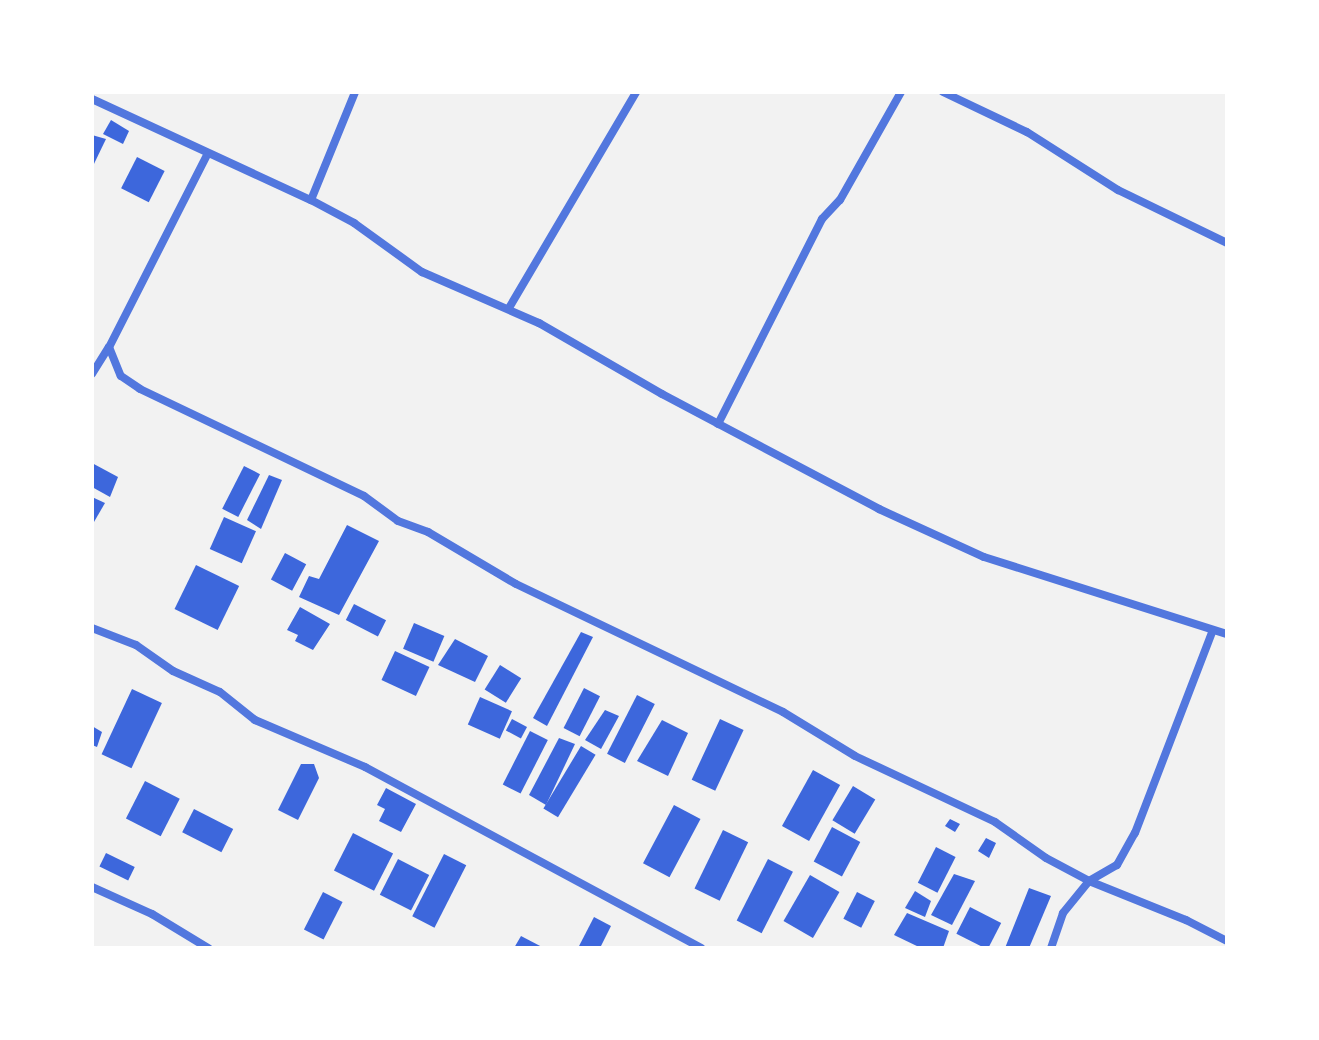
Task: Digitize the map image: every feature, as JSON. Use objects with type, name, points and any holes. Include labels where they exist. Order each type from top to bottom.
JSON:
[{"type":"street","points":[[311,200],[355,92]]},
{"type":"street","points":[[509,308],[636,92]]},
{"type":"street","points":[[718,424],[822,219],[840,200],[901,92]]},
{"type":"street","points":[[943,92],[1027,132],[1118,190],[1227,243]]},
{"type":"street","points":[[92,99],[207,155],[311,200],[354,223],[422,272],[509,308],[879,509],[984,557],[1227,634]]},
{"type":"street","points":[[92,374],[109,347],[207,155]]},
{"type":"street","points":[[109,347],[121,376],[140,389],[364,496],[398,521],[428,532],[516,584],[578,611],[589,621],[783,712],[855,756],[995,822],[1046,858],[1089,881],[1186,920],[1227,941]]},
{"type":"street","points":[[92,628],[136,645],[173,671],[208,684],[255,720],[365,767],[701,948]]},
{"type":"street","points":[[1051,948],[1063,913],[1089,881],[1117,865],[1135,833],[1213,630]]},
{"type":"street","points":[[92,887],[152,914],[208,948]]},
{"type":"building","points":[[111,120],[129,131],[123,144],[103,134]]},
{"type":"building","points":[[92,135],[106,139],[92,168]]},
{"type":"building","points":[[137,157],[165,171],[149,202],[121,188]]},
{"type":"building","points":[[92,463],[118,477],[110,497],[92,487]]},
{"type":"building","points":[[244,466],[260,474],[238,517],[222,509]]},
{"type":"building","points":[[269,475],[282,480],[261,529],[247,520]]},
{"type":"building","points":[[92,497],[105,503],[94,522],[92,521]]},
{"type":"building","points":[[224,517],[256,531],[242,563],[210,549]]},
{"type":"building","points":[[347,525],[379,541],[339,615],[299,597],[309,576],[319,579]]},
{"type":"building","points":[[285,553],[306,564],[292,591],[271,579]]},
{"type":"building","points":[[196,565],[239,586],[218,630],[175,609]]},
{"type":"building","points":[[354,604],[386,620],[378,636],[346,620]]},
{"type":"building","points":[[300,607],[330,624],[313,650],[295,641],[298,635],[287,630]]},
{"type":"building","points":[[414,623],[444,636],[433,662],[403,649]]},
{"type":"building","points":[[581,632],[593,637],[547,726],[533,718]]},
{"type":"building","points":[[455,639],[488,656],[475,682],[438,665]]},
{"type":"building","points":[[395,651],[429,667],[416,696],[381,680]]},
{"type":"building","points":[[500,665],[521,678],[506,703],[485,690]]},
{"type":"building","points":[[584,688],[600,696],[580,736],[564,728]]},
{"type":"building","points":[[132,689],[162,703],[131,768],[102,754]]},
{"type":"building","points":[[637,695],[655,704],[625,763],[607,754]]},
{"type":"building","points":[[480,697],[512,711],[500,739],[468,724]]},
{"type":"building","points":[[605,710],[619,716],[601,749],[585,740]]},
{"type":"building","points":[[512,719],[527,727],[521,738],[506,730]]},
{"type":"building","points":[[720,719],[744,730],[715,791],[692,780]]},
{"type":"building","points":[[662,720],[688,733],[668,776],[637,761]]},
{"type":"building","points":[[92,726],[102,732],[97,747],[92,745]]},
{"type":"building","points":[[530,731],[548,740],[521,794],[503,784]]},
{"type":"building","points":[[559,738],[575,744],[546,805],[529,795]]},
{"type":"building","points":[[581,746],[596,755],[558,817],[543,809]]},
{"type":"building","points":[[301,764],[314,764],[319,778],[298,820],[278,810]]},
{"type":"building","points":[[813,770],[840,785],[809,841],[782,826]]},
{"type":"building","points":[[145,781],[180,799],[161,836],[126,818]]},
{"type":"building","points":[[853,786],[875,799],[855,834],[832,820]]},
{"type":"building","points":[[386,788],[416,804],[401,832],[379,821],[385,809],[377,805]]},
{"type":"building","points":[[674,805],[700,819],[670,877],[643,863]]},
{"type":"building","points":[[194,809],[233,829],[221,852],[182,832]]},
{"type":"building","points":[[950,819],[960,824],[955,832],[945,826]]},
{"type":"building","points":[[832,827],[860,842],[842,876],[814,861]]},
{"type":"building","points":[[723,830],[748,842],[720,901],[695,888]]},
{"type":"building","points":[[353,833],[393,853],[374,891],[334,870]]},
{"type":"building","points":[[986,838],[996,843],[989,858],[978,851]]},
{"type":"building","points":[[936,847],[956,857],[937,893],[918,883]]},
{"type":"building","points":[[106,853],[135,867],[128,881],[99,866]]},
{"type":"building","points":[[444,854],[466,865],[434,928],[412,916]]},
{"type":"building","points":[[398,859],[429,875],[411,911],[380,895]]},
{"type":"building","points":[[768,859],[793,872],[762,933],[737,920]]},
{"type":"building","points":[[954,874],[975,881],[952,925],[931,915]]},
{"type":"building","points":[[810,875],[839,892],[813,938],[784,921]]},
{"type":"building","points":[[1029,888],[1051,896],[1029,948],[1005,948]]},
{"type":"building","points":[[915,891],[931,901],[925,917],[905,908]]},
{"type":"building","points":[[323,892],[343,902],[324,939],[304,929]]},
{"type":"building","points":[[857,892],[875,901],[861,928],[843,919]]},
{"type":"building","points":[[970,907],[1001,923],[988,948],[956,934]]},
{"type":"building","points":[[907,913],[949,931],[943,948],[921,948],[894,935]]},
{"type":"building","points":[[594,917],[611,926],[600,948],[578,948]]},
{"type":"building","points":[[521,936],[544,948],[514,948]]}]
